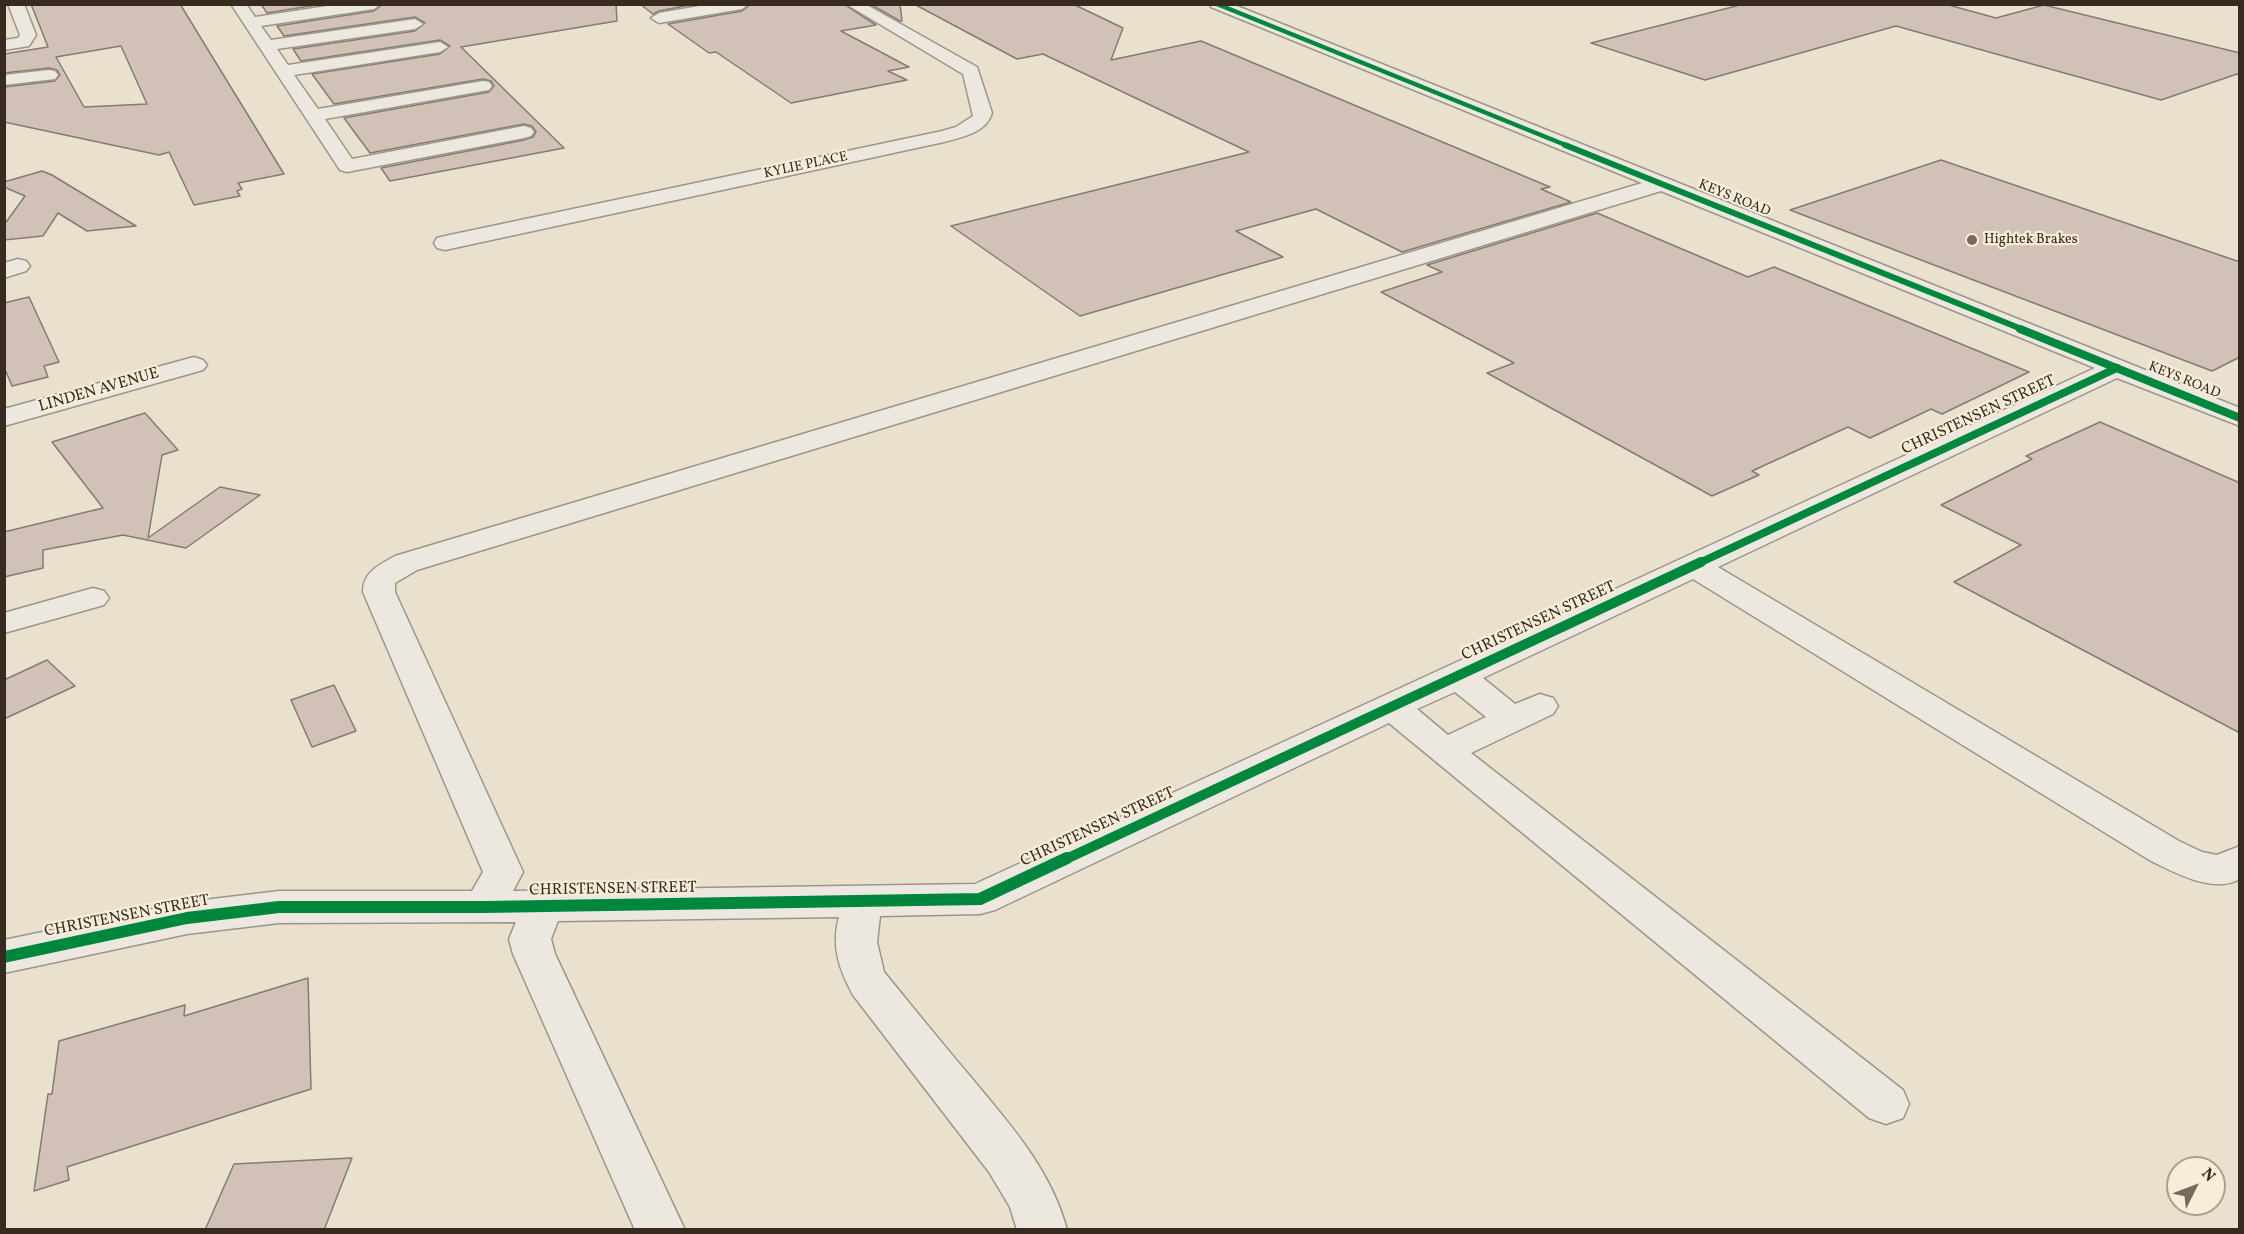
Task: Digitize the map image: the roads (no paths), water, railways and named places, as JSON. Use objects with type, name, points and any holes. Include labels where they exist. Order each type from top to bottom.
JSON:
[{"type":"street","points":[[4,45],[23,42],[28,35],[16,4]]},
{"type":"street","points":[[238,4],[347,165],[524,132]]},
{"type":"street","points":[[250,23],[374,4]]},
{"type":"street","points":[[659,18],[742,4]]},
{"type":"street","name":"KYLIE PLACE","points":[[445,243],[944,136],[963,131],[981,119],[983,113],[972,71],[853,4]]},
{"type":"street","name":"KEYS ROAD","points":[[1218,4],[2240,418]]},
{"type":"street","points":[[266,46],[415,24]]},
{"type":"street","points":[[283,71],[440,46]]},
{"type":"street","points":[[4,80],[49,75]]},
{"type":"street","points":[[313,116],[483,86]]},
{"type":"street","points":[[484,907],[503,872],[379,592],[379,582],[394,569],[406,563],[1662,184]]},
{"type":"street","name":"LINDEN AVENUE","points":[[4,418],[194,365]]},
{"type":"street","name":"CHRISTENSEN STREET","points":[[4,957],[188,918],[249,910],[332,906],[484,907],[980,899],[2117,368]]},
{"type":"street","points":[[1694,566],[2164,851],[2192,864],[2222,871],[2240,860]]},
{"type":"street","points":[[4,623],[93,598]]},
{"type":"street","points":[[1444,751],[1526,713],[1458,676]]},
{"type":"street","points":[[1392,707],[1886,1104]]},
{"type":"street","points":[[864,901],[856,929],[857,964],[868,983],[993,1141],[1027,1191],[1041,1221],[1042,1230]]},
{"type":"street","points":[[543,906],[530,939],[534,954],[660,1230]]},
{"type":"place","name":"Hightek Brakes","points":[[1972,240]]}]
